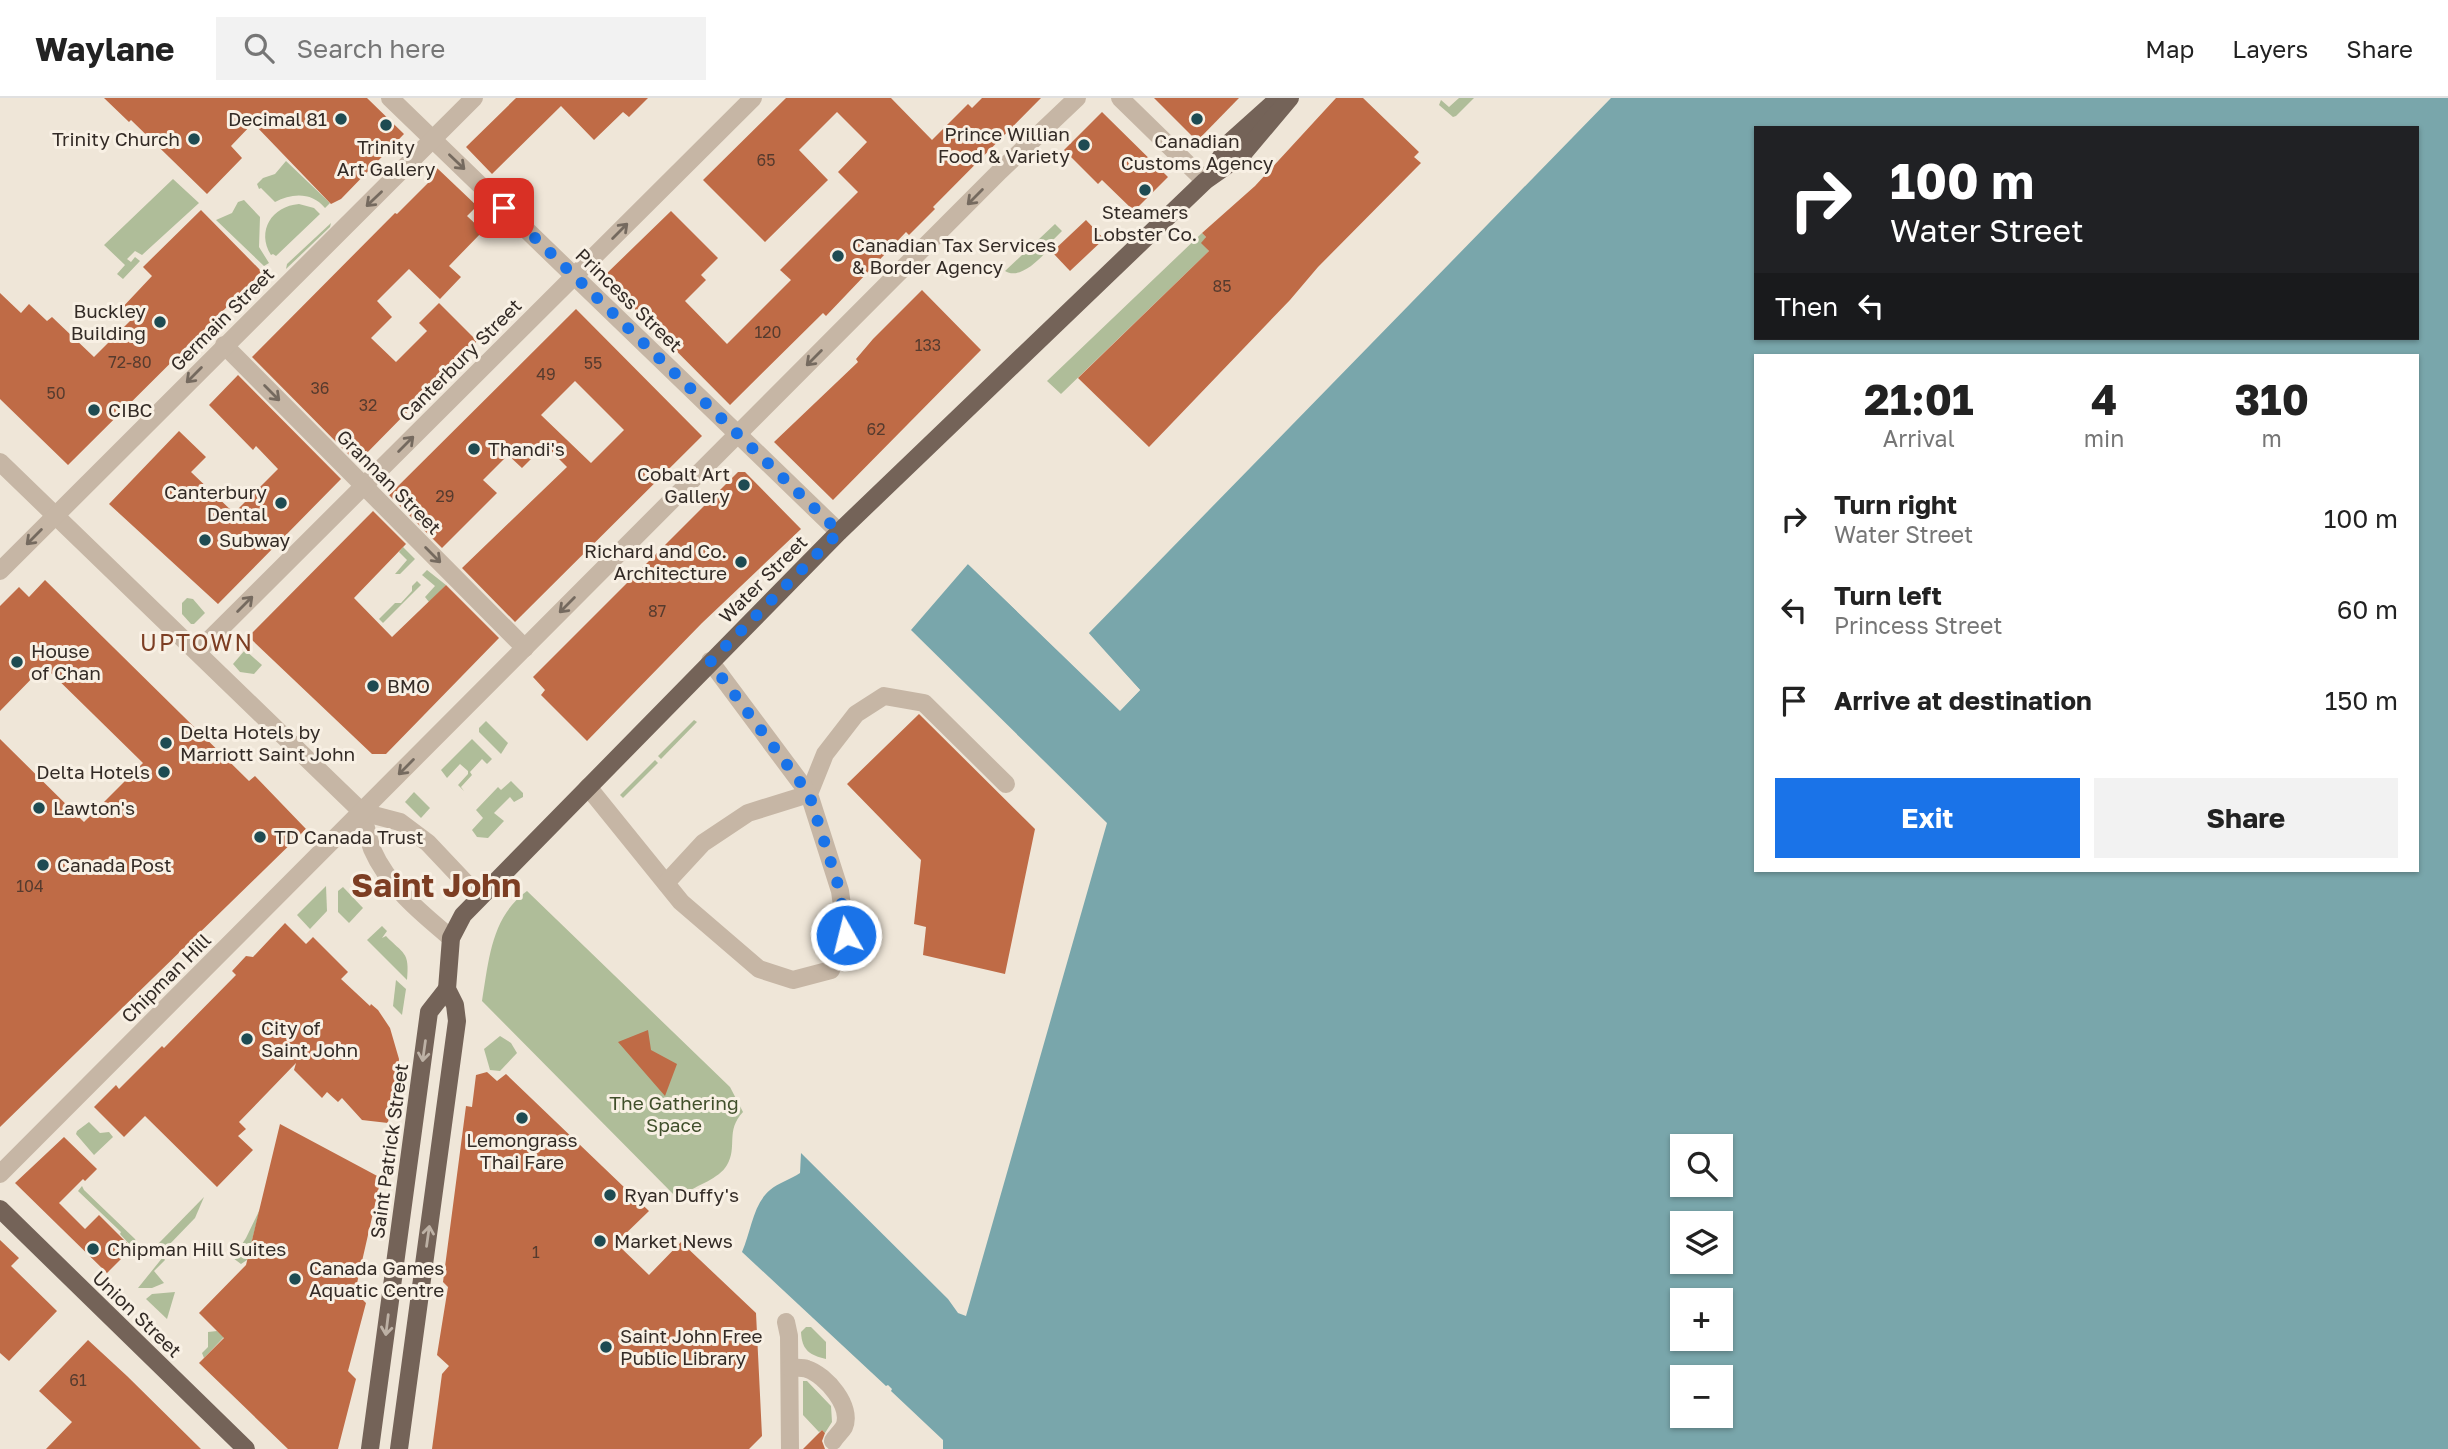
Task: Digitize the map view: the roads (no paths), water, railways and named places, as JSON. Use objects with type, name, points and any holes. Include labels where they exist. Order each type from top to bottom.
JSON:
[{"type":"main road","name":"Water Street","points":[[1205,181],[1230,142],[1279,98]]},
{"type":"main road","name":"Water Street","points":[[451,938],[463,915],[480,897],[839,532],[1205,181],[1242,155],[1290,98]]},
{"type":"main road","name":"Saint Patrick Street","points":[[399,1449],[457,1021],[455,1005],[447,989],[451,938]]},
{"type":"main road","name":"Saint Patrick Street","points":[[370,1449],[429,1012],[447,989]]},
{"type":"main road","name":"Union Street","points":[[0,1209],[246,1449]]},
{"type":"street","name":"Princess Street","points":[[390,98],[839,532]]},
{"type":"street","name":"Germain Street","points":[[0,571],[474,98]]},
{"type":"street","name":"Canterbury Street","points":[[197,652],[754,98]]},
{"type":"street","name":"Chipman Hill","points":[[0,1174],[1000,171],[1077,98]]},
{"type":"street","points":[[1120,98],[1205,181]]},
{"type":"street","name":"Grannan Street","points":[[224,345],[525,648]]},
{"type":"street","points":[[0,462],[362,812],[400,822],[428,843],[480,897]]},
{"type":"street","points":[[588,787],[681,901],[759,969],[793,980],[831,970],[846,935],[840,891],[809,794],[710,662]]},
{"type":"street","points":[[809,794],[825,754],[856,714],[884,696],[924,703],[1006,783]]},
{"type":"street","points":[[666,883],[703,843],[748,813],[809,794]]},
{"type":"street","points":[[362,812],[372,848],[383,869],[399,891],[451,938]]},
{"type":"street","points":[[786,1322],[790,1347],[790,1449]]},
{"type":"street","points":[[790,1368],[808,1369],[816,1373],[844,1404],[845,1425],[833,1440]]},
{"type":"water","points":[[1611,98],[2448,98],[2448,1449],[943,1449],[943,1440],[891,1391],[888,1385],[742,1252],[764,1196],[800,1173],[801,1153],[948,1299],[958,1313],[966,1316],[1107,823],[911,630],[968,564],[1120,710],[1140,690],[1088,634]]},
{"type":"place","name":"Decimal 81","points":[[341,119]]},
{"type":"place","name":"Canadian Customs Agency","points":[[1197,119]]},
{"type":"place","name":"Trinity Art Gallery","points":[[386,125]]},
{"type":"place","name":"Trinity Church","points":[[194,139]]},
{"type":"place","name":"Prince Willian Food & Variety","points":[[1084,145]]},
{"type":"place","name":"Steamers Lobster Co.","points":[[1145,190]]},
{"type":"place","name":"Canadian Tax Services & Border Agency","points":[[838,256]]},
{"type":"place","name":"Buckley Building","points":[[160,322]]},
{"type":"place","name":"CIBC","points":[[94,410]]},
{"type":"place","name":"Thandi's","points":[[474,449]]},
{"type":"place","name":"Cobalt Art Gallery","points":[[744,485]]},
{"type":"place","name":"Canterbury Dental","points":[[281,503]]},
{"type":"place","name":"Subway","points":[[205,540]]},
{"type":"place","name":"Richard and Co. Architecture","points":[[741,562]]},
{"type":"place","name":"House of Chan","points":[[17,662]]},
{"type":"place","name":"BMO","points":[[373,686]]},
{"type":"place","name":"Delta Hotels by Marriott Saint John","points":[[166,743]]},
{"type":"place","name":"Delta Hotels","points":[[164,772]]},
{"type":"place","name":"Lawton's","points":[[39,808]]},
{"type":"place","name":"TD Canada Trust","points":[[260,837]]},
{"type":"place","name":"Canada Post","points":[[43,865]]},
{"type":"place","name":"City of Saint John","points":[[247,1039]]},
{"type":"place","name":"Lemongrass Thai Fare","points":[[522,1118]]},
{"type":"place","name":"Ryan Duffy's","points":[[610,1195]]},
{"type":"place","name":"Market News","points":[[600,1241]]},
{"type":"place","name":"Chipman Hill Suites","points":[[93,1249]]},
{"type":"place","name":"Canada Games Aquatic Centre","points":[[295,1279]]},
{"type":"place","name":"Saint John Free Public Library","points":[[606,1347]]},
{"type":"district","name":"UPTOWN","points":[[197,643]]},
{"type":"district","name":"Saint John","points":[[436,885]]},
{"type":"park label","name":"The Gathering Space","points":[[674,1114]]}]
